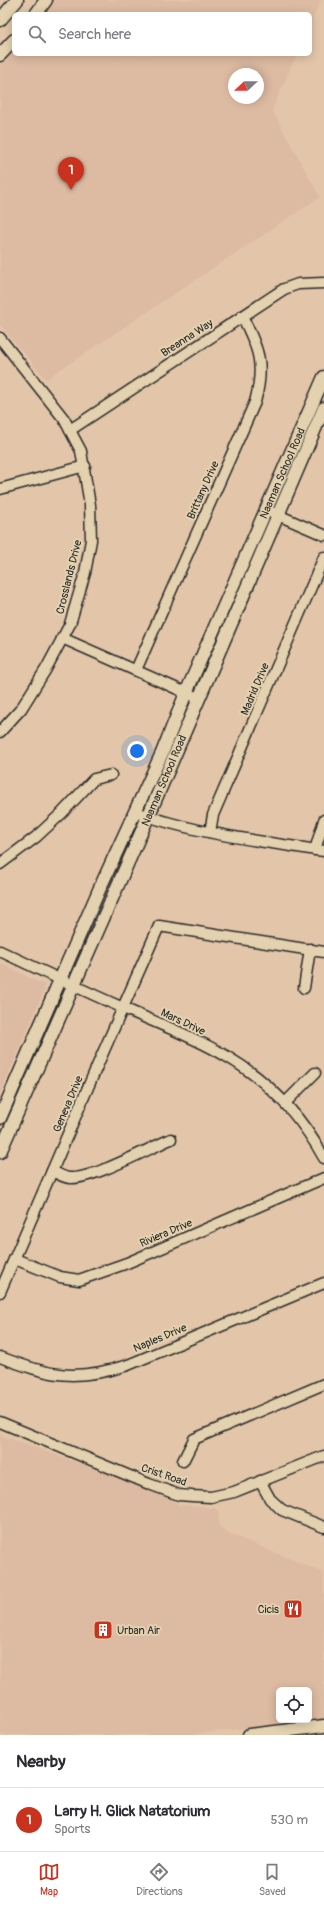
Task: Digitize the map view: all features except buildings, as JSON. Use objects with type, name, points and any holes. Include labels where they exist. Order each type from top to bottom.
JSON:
[{"type":"main road","points":[[0,20],[17,0]]},
{"type":"main road","points":[[37,12],[46,0]]},
{"type":"main road","points":[[0,54],[12,42]]},
{"type":"main road","name":"Naaman School Road","points":[[0,1152],[148,817],[198,698],[272,513],[320,399],[324,377]]},
{"type":"main road","name":"Naaman School Road","points":[[0,1118],[60,979],[136,812],[186,693],[324,408]]},
{"type":"main road","points":[[250,1735],[305,1732],[324,1726]]},
{"type":"street","name":"Breanna Way","points":[[70,430],[284,289],[308,283],[324,284]]},
{"type":"street","name":"Brittany Drive","points":[[136,670],[255,402],[260,384],[260,364],[254,340],[242,316]]},
{"type":"street","name":"Crosslands Drive","points":[[0,338],[64,419],[81,451],[85,466],[90,505],[91,540],[70,624],[46,670],[25,702],[0,732]]},
{"type":"street","points":[[0,489],[85,466]]},
{"type":"street","points":[[272,513],[324,535]]},
{"type":"street","name":"Madrid Drive","points":[[210,832],[213,815],[324,557]]},
{"type":"street","points":[[62,638],[198,698]]},
{"type":"street","points":[[0,864],[36,838],[94,779],[111,775]]},
{"type":"street","points":[[136,812],[148,817],[210,832],[319,851],[324,820]]},
{"type":"street","name":"Geneva Drive","points":[[0,1292],[159,926],[310,949]]},
{"type":"street","points":[[304,988],[310,949],[324,952]]},
{"type":"street","name":"Mars Drive","points":[[0,951],[73,986],[226,1055],[251,1072],[285,1103],[309,1133],[324,1158]]},
{"type":"street","points":[[285,1103],[315,1073]]},
{"type":"street","points":[[52,1171],[69,1178],[82,1177],[100,1171],[171,1138]]},
{"type":"street","name":"Riviera Drive","points":[[15,1259],[60,1277],[79,1280],[127,1263],[324,1178]]},
{"type":"street","name":"Naples Drive","points":[[0,1357],[35,1370],[65,1376],[103,1373],[128,1365],[324,1283]]},
{"type":"street","points":[[183,1461],[194,1439],[324,1384]]},
{"type":"street","name":"Crist Road","points":[[0,1422],[179,1495],[211,1497],[234,1492],[324,1456]]},
{"type":"street","points":[[260,1482],[270,1500],[282,1510],[324,1528]]},
{"type":"shaded area","points":[[55,0],[321,0],[312,20],[312,12],[46,12]]},
{"type":"shaded area","points":[[12,49],[12,56],[296,56],[272,110],[320,197],[46,379],[0,325],[0,63]]},
{"type":"shaded area","points":[[0,963],[46,986],[0,1094]]},
{"type":"shaded area","points":[[0,1435],[148,1488],[180,1505],[201,1506],[219,1510],[219,1526],[228,1533],[324,1573],[324,1719],[312,1720],[312,1687],[276,1687],[276,1723],[290,1723],[187,1735],[0,1735]]},
{"type":"place","name":"Larry H. Glick Natatorium","points":[[71,190]]},
{"type":"place","name":"Cicis","points":[[293,1609]]},
{"type":"place","name":"Urban Air","points":[[103,1630]]}]
